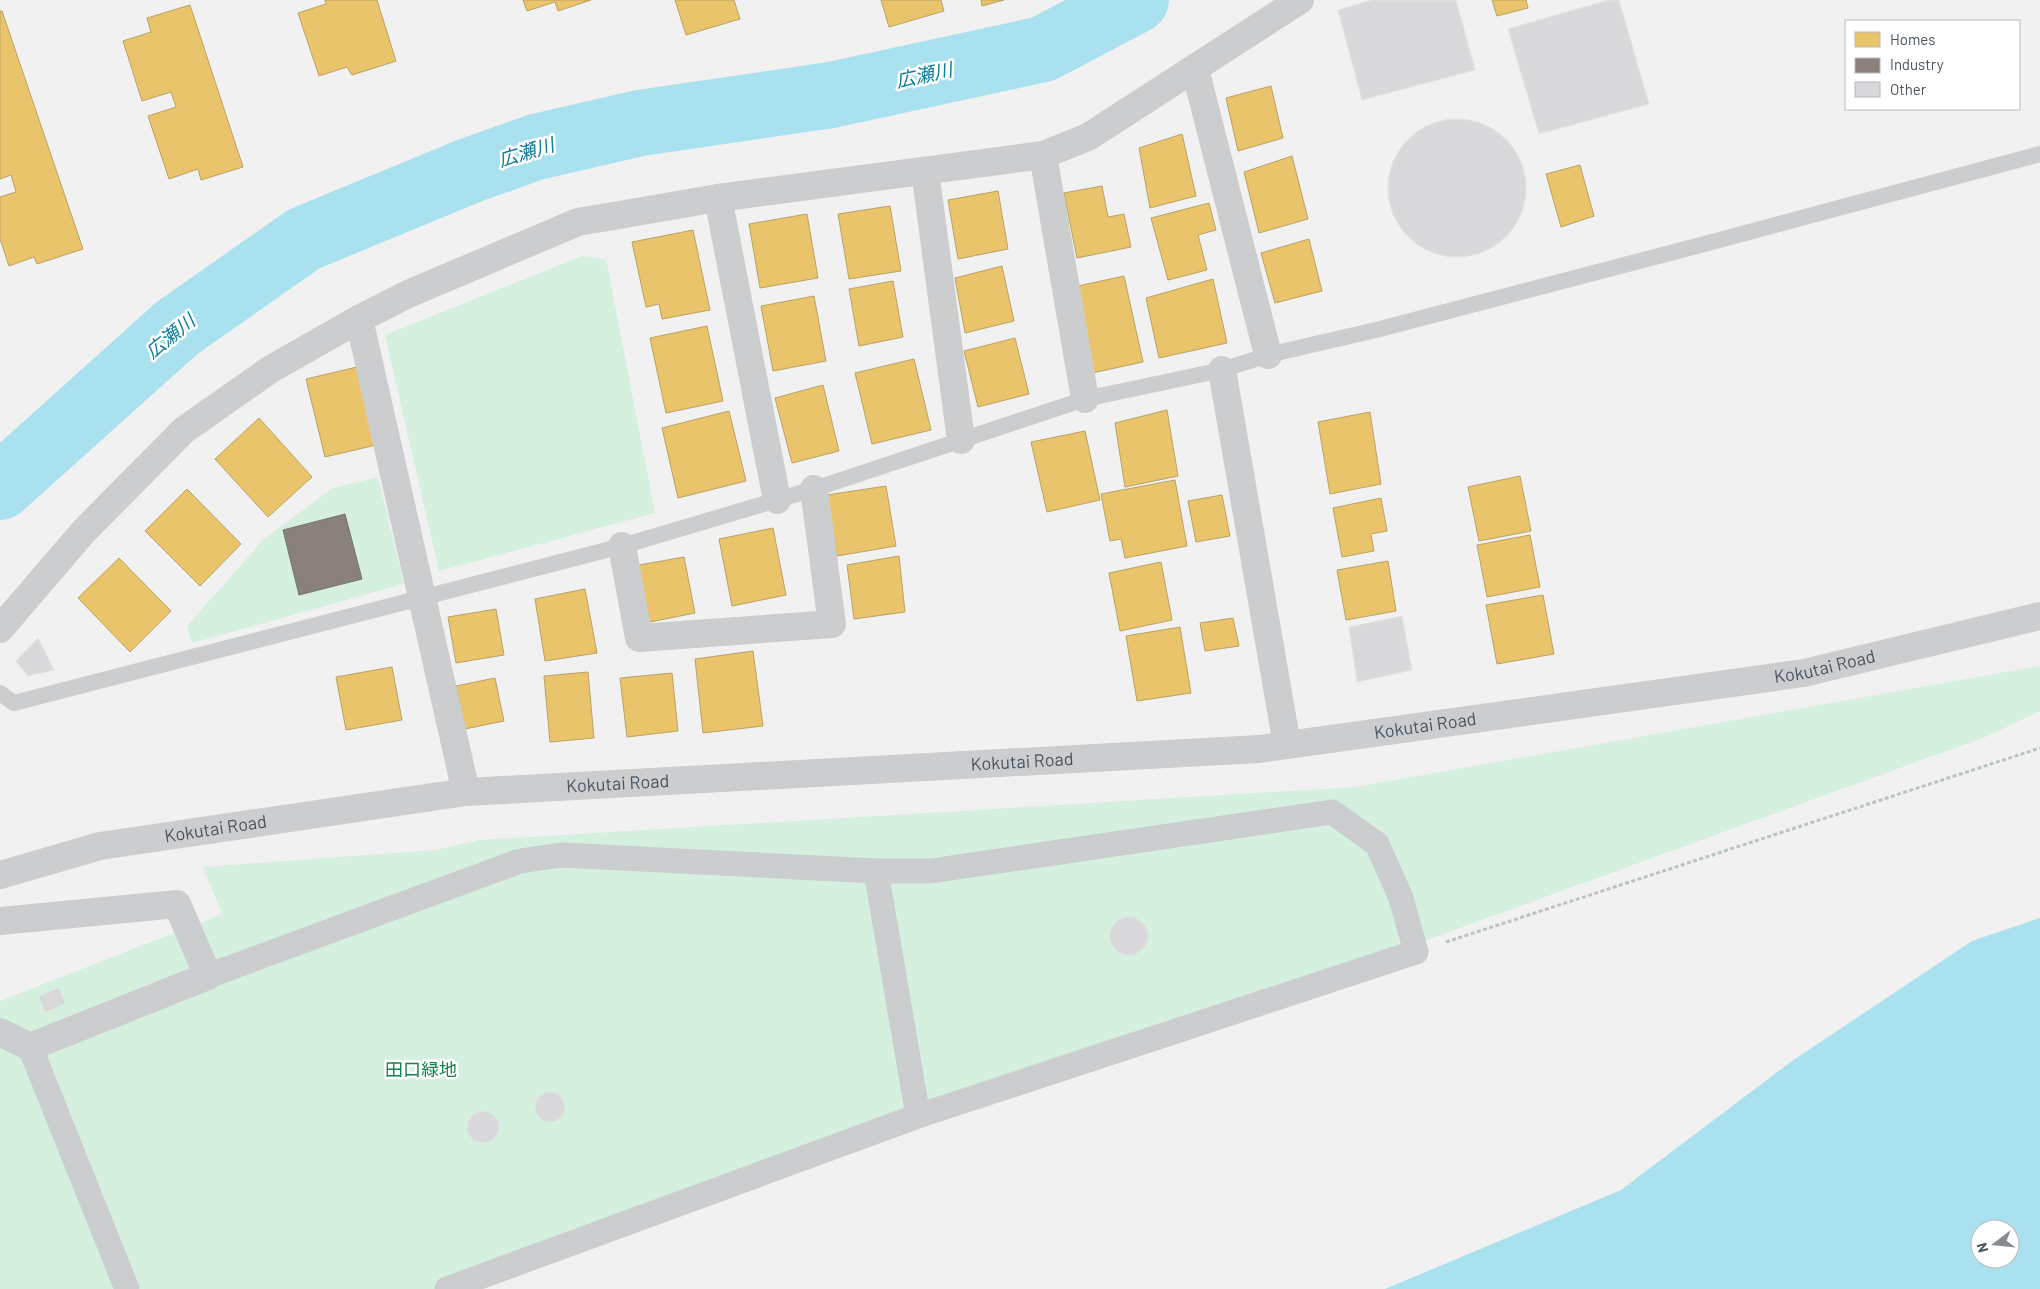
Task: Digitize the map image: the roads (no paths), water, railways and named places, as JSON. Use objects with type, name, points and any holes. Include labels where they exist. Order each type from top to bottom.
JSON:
[{"type":"street","points":[[0,628],[84,531],[184,430],[271,369],[359,319],[408,294],[578,222],[718,198],[850,179],[1043,155],[1088,137],[1300,0]]},
{"type":"street","points":[[1195,69],[1268,355]]},
{"type":"street","points":[[1043,155],[1085,399]]},
{"type":"street","points":[[925,171],[961,440]]},
{"type":"street","points":[[718,198],[777,500]]},
{"type":"street","points":[[359,319],[466,792]]},
{"type":"street","points":[[1222,370],[1287,745]]},
{"type":"street","points":[[622,546],[639,638],[832,624],[814,490]]},
{"type":"street","name":"Kokutai Road","points":[[0,875],[100,846],[466,792],[1259,749],[1804,673],[2040,616]]},
{"type":"street","points":[[30,1047],[208,976],[520,861],[562,855],[876,871],[931,871],[1332,812],[1377,844],[1401,898],[1416,952],[918,1116],[447,1289]]},
{"type":"street","points":[[876,871],[918,1116]]},
{"type":"street","points":[[0,920],[177,904],[208,976]]},
{"type":"street","points":[[0,1032],[30,1047],[126,1289]]},
{"type":"lane","points":[[0,693],[14,703],[622,546],[814,490],[1085,399],[1222,370],[1268,355],[1376,330],[2040,154]]},
{"type":"water","points":[[2040,918],[2040,1289],[1385,1289],[1621,1190],[1792,1061],[1972,941]]},
{"type":"waterway","name":"広瀬川","points":[[0,487],[177,328],[304,239],[471,170],[536,147],[640,123],[831,95],[1043,49],[1136,0]]},
{"type":"park label","name":"田口緑地","points":[[421,1070]]}]
